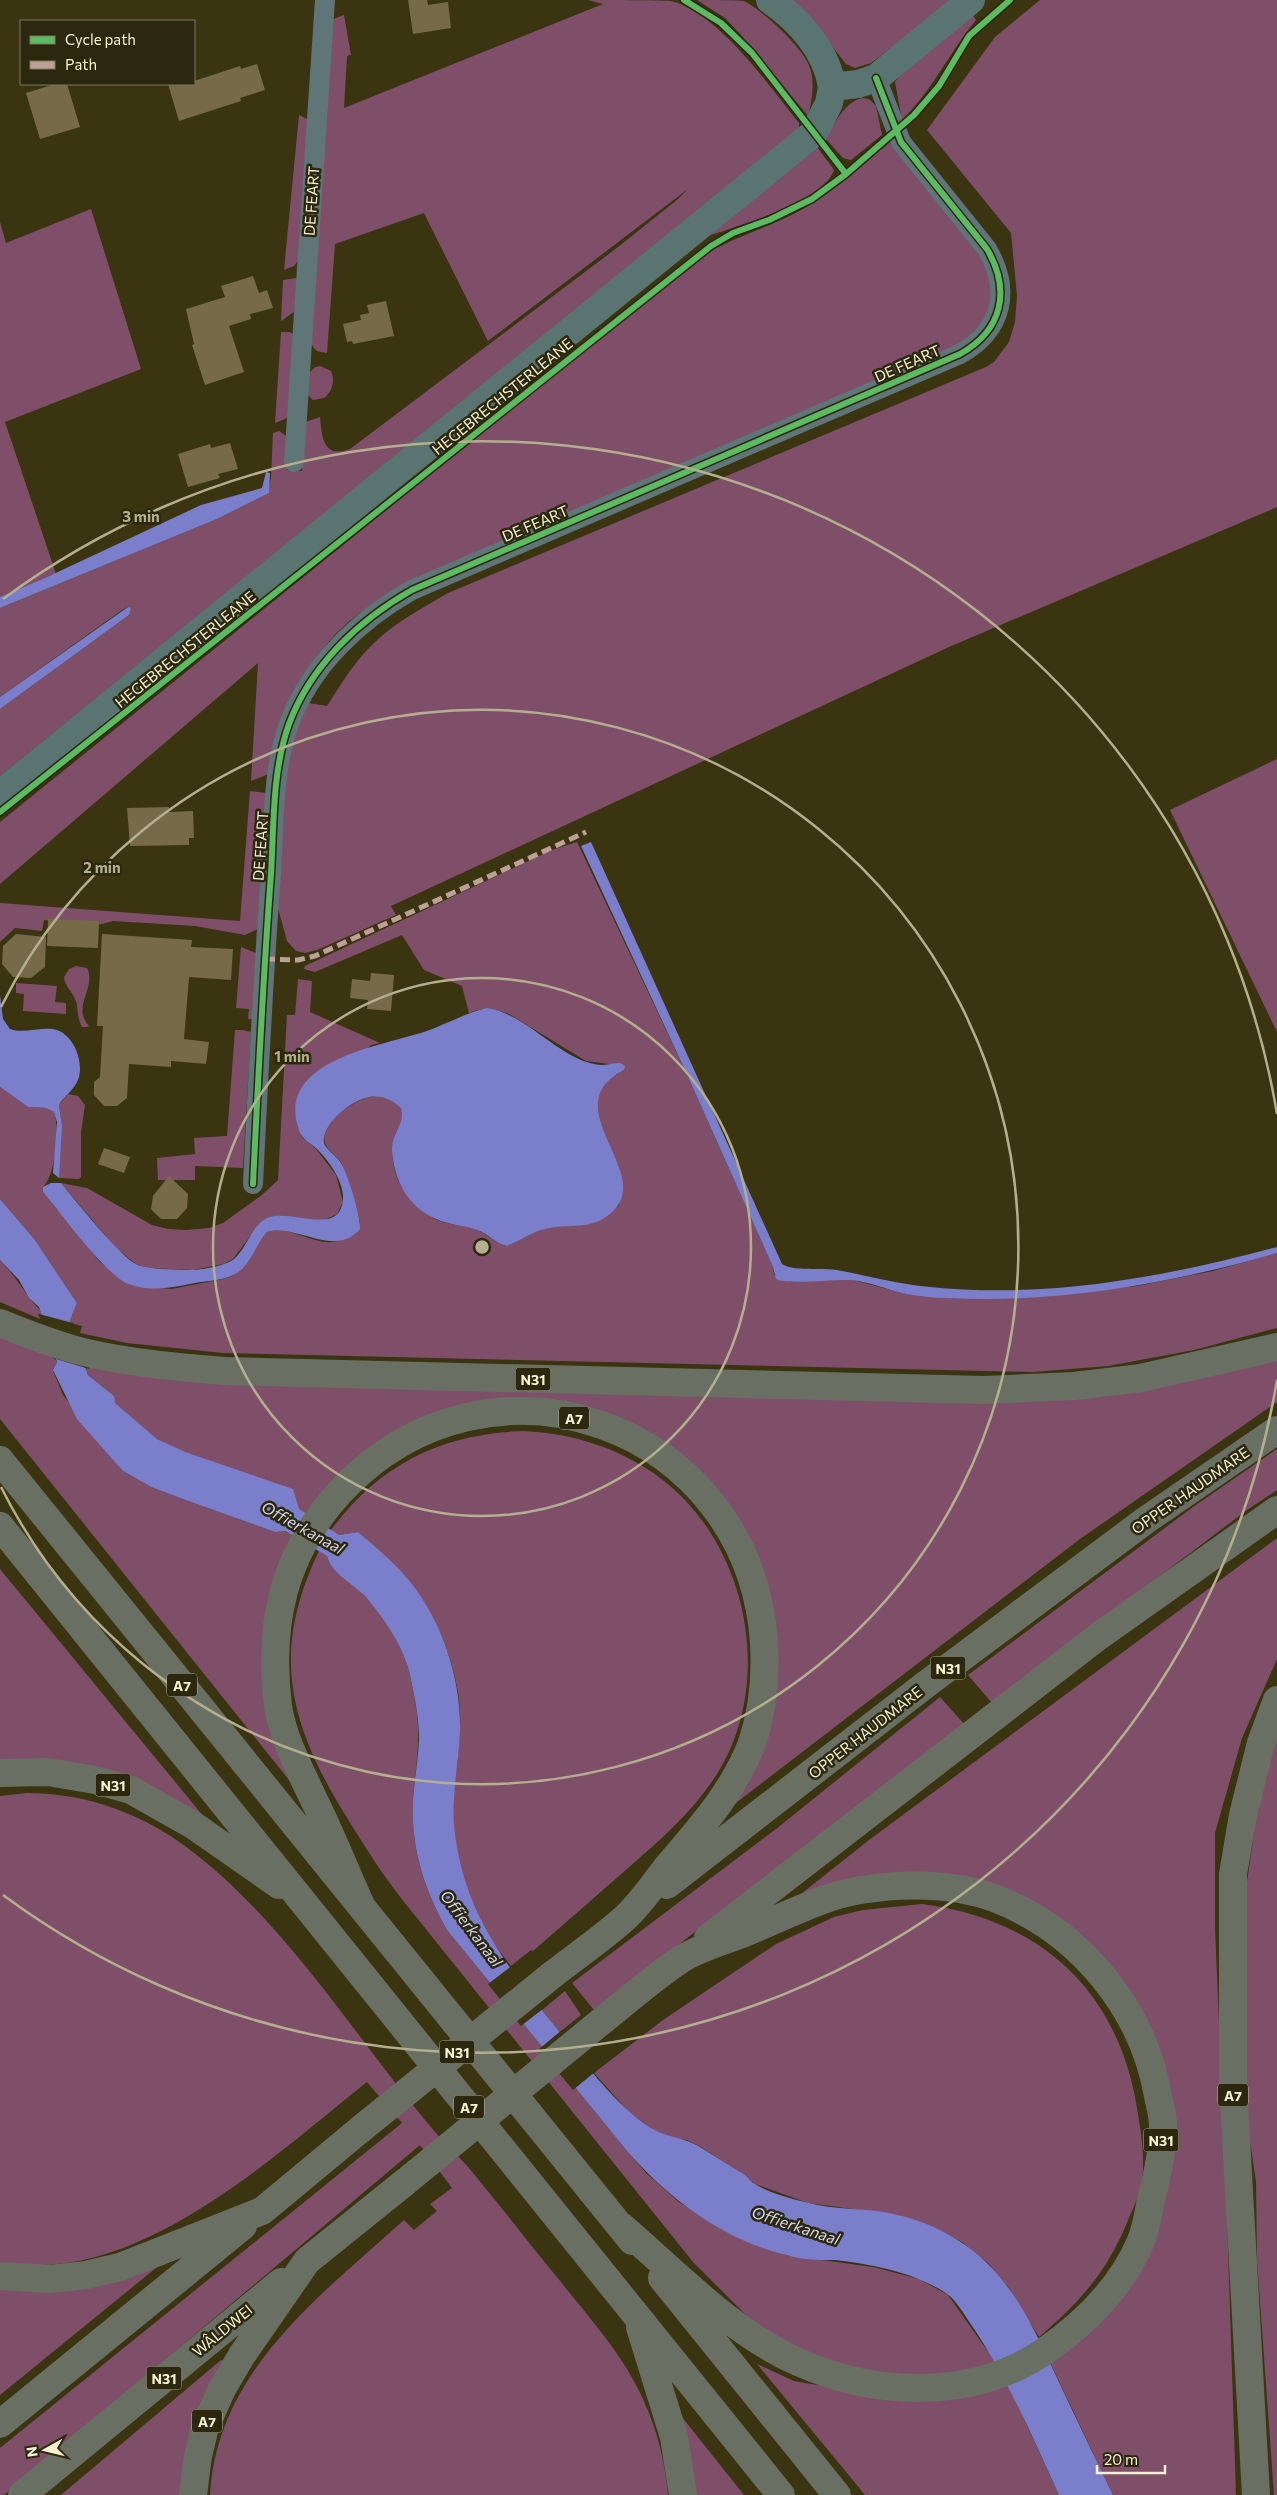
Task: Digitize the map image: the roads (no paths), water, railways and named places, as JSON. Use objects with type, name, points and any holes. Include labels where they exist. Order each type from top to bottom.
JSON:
[{"type":"highway","name":"N31","points":[[0,1323],[48,1342],[84,1352],[142,1364],[224,1371],[984,1390],[1074,1386],[1141,1378],[1277,1347]]},
{"type":"highway","name":"A7","points":[[361,1905],[295,1761],[279,1711],[274,1637],[282,1595],[300,1547],[320,1514],[360,1470],[380,1455],[441,1423],[470,1415],[526,1410],[581,1419],[626,1436],[668,1461],[681,1472],[728,1523],[751,1571],[762,1614],[765,1662],[762,1707],[752,1742],[738,1774],[723,1798],[627,1916]]},
{"type":"highway","name":"OPPER HAUDMARE","points":[[627,1916],[925,1685],[1082,1567],[1146,1520],[1277,1430]]},
{"type":"highway","name":"A7","points":[[0,1460],[837,2495]]},
{"type":"highway","name":"N31","points":[[307,2261],[683,1957],[1099,1636],[1277,1510]]},
{"type":"highway","name":"A7","points":[[0,1526],[781,2495]]},
{"type":"highway","name":"A7","points":[[1256,2495],[1233,2084],[1233,1874],[1245,1806],[1262,1743],[1277,1700]]},
{"type":"highway","name":"N31","points":[[0,1773],[48,1772],[94,1780],[131,1790],[163,1806],[193,1825],[302,1899]]},
{"type":"highway","name":"N31","points":[[621,2226],[742,2330],[797,2362],[823,2372],[880,2387],[952,2385],[996,2375],[1023,2365],[1057,2343],[1083,2322],[1109,2294],[1127,2268],[1142,2240],[1156,2182],[1163,2125],[1153,2067],[1136,2026],[1114,1989],[1088,1960],[1061,1936],[1034,1918],[993,1898],[956,1889],[919,1886],[858,1890],[823,1901],[683,1957]]},
{"type":"highway","name":"N31","points":[[0,2424],[362,2128],[627,1916]]},
{"type":"highway","name":"N31","points":[[0,2276],[50,2279],[86,2275],[120,2267],[262,2211]]},
{"type":"highway","name":"A7","points":[[193,2495],[198,2456],[205,2427],[222,2389],[242,2354],[307,2261]]},
{"type":"highway","name":"WÂLDWEI","points":[[22,2495],[307,2261]]},
{"type":"highway","name":"A7","points":[[636,2314],[674,2437],[683,2495]]},
{"type":"street","name":"DE FEART","points":[[294,462],[325,0]]},
{"type":"street","points":[[770,0],[798,23],[811,39],[830,73],[832,87],[858,84],[876,78],[971,0]]},
{"type":"street","name":"DE FEART","points":[[253,1184],[261,1014],[278,771],[289,724],[304,694],[331,654],[377,611],[412,590],[960,354],[980,341],[990,329],[998,314],[1001,297],[995,262],[987,248],[901,142],[876,78]]},
{"type":"street","name":"HEGEBRECHSTERLEANE","points":[[0,794],[814,132],[829,103],[832,87]]},
{"type":"water","points":[[266,472],[270,473],[269,493],[217,519],[0,608],[0,597],[201,505],[262,488]]},
{"type":"water","points":[[128,607],[131,608],[129,615],[0,709],[0,697]]},
{"type":"water","points":[[591,842],[782,1264],[800,1269],[831,1269],[930,1287],[1018,1290],[1062,1288],[1149,1276],[1192,1268],[1277,1247],[1277,1253],[1197,1274],[1156,1282],[1114,1289],[1030,1298],[938,1298],[906,1294],[865,1282],[851,1280],[790,1282],[776,1279],[773,1267],[685,1070],[581,846]]},
{"type":"water","points":[[0,995],[3,1019],[10,1029],[20,1031],[53,1029],[60,1031],[72,1042],[76,1049],[80,1065],[78,1080],[59,1105],[62,1126],[59,1178],[53,1173],[57,1122],[54,1112],[46,1108],[28,1107],[0,1087]]},
{"type":"water","points":[[487,1008],[502,1012],[516,1019],[572,1056],[586,1062],[601,1065],[620,1063],[625,1066],[624,1070],[605,1085],[598,1102],[600,1121],[622,1179],[622,1197],[611,1213],[603,1219],[580,1226],[545,1229],[507,1246],[481,1231],[441,1221],[426,1214],[410,1200],[404,1191],[393,1162],[392,1145],[402,1119],[401,1108],[381,1097],[360,1100],[345,1109],[332,1122],[324,1136],[325,1146],[339,1160],[347,1176],[356,1206],[360,1229],[350,1237],[339,1241],[327,1241],[291,1232],[267,1232],[242,1269],[226,1278],[163,1288],[131,1285],[110,1271],[43,1192],[43,1187],[51,1183],[61,1183],[110,1241],[138,1265],[156,1269],[187,1270],[205,1269],[229,1262],[239,1254],[259,1224],[270,1217],[287,1216],[326,1219],[333,1217],[339,1212],[343,1196],[338,1178],[317,1149],[300,1133],[295,1107],[302,1088],[316,1072],[336,1060],[359,1051],[424,1032]]},
{"type":"water","name":"Offierkanaal","points":[[0,1199],[35,1240],[77,1303],[70,1320],[88,1375],[114,1396],[115,1403],[157,1439],[185,1452],[293,1489],[299,1509],[339,1535],[358,1532],[399,1569],[422,1599],[441,1635],[454,1674],[458,1694],[460,1733],[454,1816],[461,1866],[468,1889],[488,1933],[514,1974],[613,2096],[651,2128],[663,2134],[688,2141],[706,2150],[767,2190],[817,2205],[875,2211],[911,2218],[948,2234],[981,2257],[1001,2279],[1021,2306],[1037,2335],[1113,2495],[1059,2495],[996,2364],[962,2311],[947,2294],[922,2280],[878,2267],[835,2260],[805,2259],[754,2245],[730,2234],[685,2205],[664,2188],[627,2151],[447,1930],[428,1891],[416,1851],[413,1822],[413,1801],[419,1739],[416,1705],[406,1661],[397,1641],[385,1622],[365,1596],[333,1568],[327,1556],[285,1531],[275,1532],[180,1498],[151,1487],[123,1471],[77,1419],[53,1370],[57,1362],[39,1307],[29,1298],[19,1280],[0,1260]]}]
